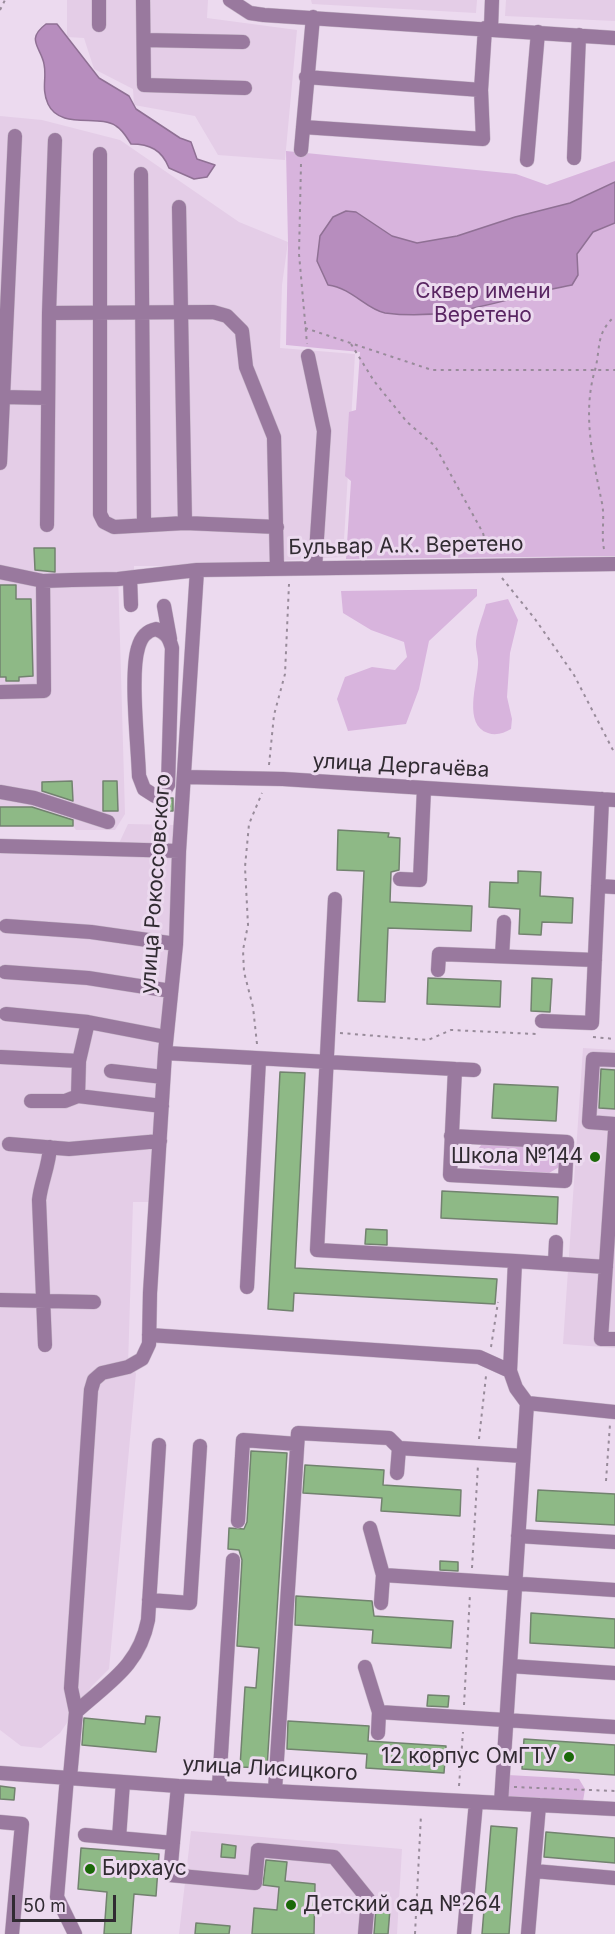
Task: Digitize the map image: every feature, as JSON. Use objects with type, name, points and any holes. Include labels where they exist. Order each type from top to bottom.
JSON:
[{"type":"street","points":[[99,0],[99,25]]},
{"type":"street","points":[[143,0],[144,85],[245,88]]},
{"type":"street","points":[[303,127],[483,140],[481,90],[492,0]]},
{"type":"street","points":[[234,3],[249,13],[615,38]]},
{"type":"street","points":[[302,150],[306,77],[314,17]]},
{"type":"street","points":[[527,160],[538,32]]},
{"type":"street","points":[[574,158],[579,35]]},
{"type":"street","points":[[144,40],[243,42]]},
{"type":"street","points":[[306,77],[481,90]]},
{"type":"street","points":[[0,463],[15,136]]},
{"type":"street","points":[[47,525],[49,313],[55,140]]},
{"type":"street","points":[[100,154],[100,514],[104,522],[114,527],[185,523],[277,527]]},
{"type":"street","points":[[141,174],[144,525]]},
{"type":"street","points":[[179,207],[185,523]]},
{"type":"street","points":[[49,313],[213,312],[227,316],[242,331],[246,367],[274,436],[277,527],[283,568]]},
{"type":"street","points":[[308,356],[324,431],[315,568]]},
{"type":"street","points":[[3,397],[48,399]]},
{"type":"street","name":"Бульвар А.К. Веретено","points":[[0,572],[43,581],[130,578],[197,570],[611,564]]},
{"type":"street","name":"улица Рокоссовского","points":[[76,1712],[70,1688],[91,1390],[94,1380],[102,1373],[128,1366],[142,1359],[149,1344],[163,1077],[176,944],[179,850],[197,570]]},
{"type":"street","points":[[130,578],[131,605]]},
{"type":"street","points":[[0,692],[44,691],[43,581]]},
{"type":"street","points":[[164,606],[170,639],[168,785]]},
{"type":"street","name":"улица Дергачёва","points":[[170,639],[164,632],[156,629],[148,631],[138,645],[135,659],[140,776],[144,789],[155,796],[162,795],[168,785],[184,782],[267,779],[608,799]]},
{"type":"street","points":[[399,879],[420,880],[424,788]]},
{"type":"street","points":[[0,792],[34,798],[108,822]]},
{"type":"street","points":[[543,1028],[592,1023],[598,886],[608,799]]},
{"type":"street","points":[[0,846],[179,850]]},
{"type":"street","points":[[598,886],[615,887]]},
{"type":"street","points":[[335,899],[317,1250],[606,1267]]},
{"type":"street","points":[[502,956],[504,922]]},
{"type":"street","points":[[6,926],[92,932],[176,944]]},
{"type":"street","points":[[438,970],[439,954],[595,960]]},
{"type":"street","points":[[4,972],[88,978],[171,991]]},
{"type":"street","points":[[6,1014],[88,1022],[166,1037]]},
{"type":"street","points":[[78,1096],[79,1061],[88,1022]]},
{"type":"street","points":[[165,1053],[474,1070]]},
{"type":"street","points":[[1,1057],[79,1061]]},
{"type":"street","points":[[247,1287],[259,1059]]},
{"type":"street","points":[[615,1060],[593,1059],[589,1122],[615,1124]]},
{"type":"street","points":[[452,1136],[567,1142],[565,1181],[450,1175],[455,1069]]},
{"type":"street","points":[[111,1071],[163,1077]]},
{"type":"street","points":[[31,1101],[65,1101],[78,1096],[162,1106]]},
{"type":"street","points":[[615,1131],[613,1206],[606,1267],[602,1338],[615,1339]]},
{"type":"street","points":[[9,1144],[69,1149],[160,1141]]},
{"type":"street","points":[[45,1345],[39,1200],[41,1186],[47,1174],[50,1148]]},
{"type":"street","points":[[555,1263],[556,1242]]},
{"type":"street","points":[[501,1803],[527,1403],[516,1388],[510,1371],[515,1261]]},
{"type":"street","points":[[0,1300],[94,1302]]},
{"type":"street","points":[[149,1335],[489,1359],[510,1371]]},
{"type":"street","points":[[527,1403],[613,1411]]},
{"type":"street","points":[[275,1790],[298,1433],[388,1438],[399,1448],[524,1456]]},
{"type":"street","points":[[238,1521],[243,1440],[297,1443]]},
{"type":"street","points":[[75,1934],[57,1897],[76,1712],[127,1666],[144,1642],[159,1445]]},
{"type":"street","points":[[149,1600],[190,1603],[200,1446]]},
{"type":"street","points":[[397,1473],[399,1448]]},
{"type":"street","points":[[370,1528],[383,1575],[381,1603]]},
{"type":"street","points":[[518,1536],[615,1542]]},
{"type":"street","points":[[219,1786],[233,1560]]},
{"type":"street","points":[[383,1575],[615,1590]]},
{"type":"street","points":[[510,1666],[615,1673]]},
{"type":"street","points":[[365,1667],[379,1712],[378,1733]]},
{"type":"street","points":[[379,1712],[615,1727]]},
{"type":"street","name":"улица Лисицкого","points":[[0,1773],[178,1786],[219,1786],[615,1809]]},
{"type":"street","points":[[119,1838],[123,1782]]},
{"type":"street","points":[[178,1786],[170,1875],[255,1883],[258,1850],[334,1857],[368,1899],[365,1934]]},
{"type":"street","points":[[464,1934],[476,1802]]},
{"type":"street","points":[[528,1934],[540,1806]]},
{"type":"street","points":[[0,1822],[22,1824],[12,1934]]},
{"type":"street","points":[[85,1835],[173,1843]]},
{"type":"street","points":[[534,1870],[615,1878]]},
{"type":"path","points":[[0,10],[4,0]]},
{"type":"path","points":[[302,150],[299,254],[308,356]]},
{"type":"path","points":[[611,564],[588,409],[590,380],[595,370],[597,346],[606,324],[615,316]]},
{"type":"path","points":[[305,328],[432,370],[615,370]]},
{"type":"path","points":[[351,344],[374,381],[407,422],[435,446],[448,465],[470,513],[483,533],[490,566],[535,619],[574,675],[615,754]]},
{"type":"path","points":[[259,1059],[253,1007],[244,972],[243,950],[248,925],[245,867],[249,824],[267,779],[273,715],[285,674],[283,568]]},
{"type":"path","points":[[328,1032],[428,1040],[451,1030],[543,1028]]},
{"type":"path","points":[[591,1037],[615,1039]]},
{"type":"path","points":[[458,1801],[478,1453],[499,1298]]},
{"type":"path","points":[[606,1481],[613,1411]]},
{"type":"path","points":[[502,1786],[615,1791]]},
{"type":"path","points":[[415,1934],[421,1815]]},
{"type":"shaded area","points":[[67,0],[208,0],[207,18],[297,30],[285,160],[218,155],[195,116],[134,105],[133,89],[94,69],[84,38],[67,37]]},
{"type":"shaded area","points":[[311,0],[477,0],[476,13],[312,4]]},
{"type":"shaded area","points":[[506,0],[615,0],[615,21],[505,16]]},
{"type":"shaded area","points":[[46,24],[57,24],[99,78],[129,96],[136,109],[180,138],[191,142],[197,159],[215,165],[207,177],[194,179],[169,168],[155,149],[131,144],[121,130],[109,123],[70,119],[54,112],[46,98],[44,64],[35,39]]},
{"type":"shaded area","points":[[0,116],[42,120],[120,140],[239,222],[288,242],[282,285],[280,348],[355,354],[343,557],[192,566],[134,566],[134,571],[118,571],[125,814],[115,830],[76,830],[73,826],[0,826]]},
{"type":"shaded area","points":[[615,182],[615,223],[593,232],[577,254],[578,275],[572,285],[457,311],[410,315],[385,313],[372,308],[344,290],[328,285],[317,261],[320,236],[333,217],[346,211],[356,212],[392,236],[417,243],[457,236],[515,217],[570,203]]},
{"type":"shaded area","points":[[128,824],[174,825],[169,955],[153,1202],[133,1202],[128,1366],[136,1373],[109,1669],[92,1686],[60,1733],[41,1748],[21,1746],[0,1730],[0,852],[114,854]]},
{"type":"shaded area","name":"Школа №144","points":[[583,1048],[615,1050],[615,1348],[563,1344]]},
{"type":"shaded area","name":"Детский сад №264","points":[[191,1831],[402,1849],[397,1934],[179,1934]]},
{"type":"green space","name":"Сквер имени Веретено","points":[[286,151],[516,174],[547,185],[615,161],[615,556],[346,559],[351,481],[345,476],[349,412],[356,410],[360,352],[286,345],[288,242]]},
{"type":"green space","points":[[477,589],[477,596],[429,641],[419,689],[406,724],[348,731],[337,699],[345,677],[372,667],[395,670],[407,657],[404,642],[371,630],[343,613],[341,591]]},
{"type":"green space","points":[[508,599],[518,620],[510,653],[507,697],[512,719],[511,729],[494,734],[480,729],[474,713],[478,662],[476,641],[486,604]]},
{"type":"green space","points":[[482,1144],[555,1149],[562,1156],[561,1166],[549,1173],[480,1168],[473,1155]]},
{"type":"green space","points":[[508,1775],[579,1779],[585,1789],[583,1801],[506,1799]]},
{"type":"building","points":[[34,548],[55,548],[55,572],[35,570]]},
{"type":"building","points":[[0,585],[16,585],[16,599],[31,599],[33,676],[19,677],[19,681],[6,681],[6,677],[0,677]]},
{"type":"building","points":[[72,781],[73,801],[42,791],[42,782]]},
{"type":"building","points":[[103,781],[117,781],[118,811],[103,811]]},
{"type":"building","points":[[173,798],[173,811],[159,811],[159,805],[167,803]]},
{"type":"building","points":[[0,807],[32,807],[73,820],[73,826],[0,826]]},
{"type":"building","points":[[338,830],[389,833],[388,837],[400,838],[399,870],[391,872],[390,902],[472,906],[471,931],[388,928],[385,1002],[358,1001],[364,871],[337,870]]},
{"type":"building","points":[[518,871],[541,872],[540,896],[573,898],[572,923],[542,922],[541,935],[519,934],[520,909],[489,907],[490,882],[518,883]]},
{"type":"building","points":[[428,978],[501,981],[500,1007],[427,1004]]},
{"type":"building","points":[[532,978],[552,979],[550,1012],[531,1011]]},
{"type":"building","points":[[601,1069],[615,1070],[615,1109],[599,1108]]},
{"type":"building","points":[[280,1072],[305,1073],[295,1268],[497,1279],[495,1304],[294,1293],[293,1311],[268,1309]]},
{"type":"building","points":[[494,1084],[558,1087],[556,1121],[492,1118]]},
{"type":"building","points":[[442,1191],[558,1197],[557,1224],[441,1218]]},
{"type":"building","points":[[366,1229],[387,1230],[387,1245],[365,1244]]},
{"type":"building","points":[[251,1451],[287,1453],[267,1768],[240,1767],[245,1687],[256,1688],[259,1648],[237,1646],[242,1560],[239,1550],[228,1549],[229,1528],[244,1529],[247,1522]]},
{"type":"building","points":[[305,1465],[384,1470],[383,1485],[461,1490],[460,1516],[381,1511],[382,1498],[303,1493]]},
{"type":"building","points":[[538,1490],[615,1494],[615,1525],[536,1521]]},
{"type":"building","points":[[440,1561],[458,1562],[458,1571],[440,1570]]},
{"type":"building","points":[[296,1596],[372,1601],[374,1616],[453,1621],[451,1648],[372,1643],[373,1630],[295,1625]]},
{"type":"building","points":[[531,1613],[615,1619],[615,1648],[530,1643]]},
{"type":"building","points":[[428,1695],[449,1696],[448,1707],[427,1706]]},
{"type":"building","points":[[146,1716],[160,1717],[156,1752],[82,1745],[84,1718],[145,1724]]},
{"type":"building","points":[[288,1721],[369,1726],[368,1741],[446,1746],[444,1773],[366,1768],[367,1754],[287,1749]]},
{"type":"building","name":"12 корпус ОмГТУ","points":[[524,1739],[615,1745],[615,1775],[522,1769]]},
{"type":"building","points":[[0,1786],[15,1788],[14,1800],[0,1799]]},
{"type":"building","points":[[491,1826],[517,1828],[509,1934],[482,1934]]},
{"type":"building","points":[[546,1832],[615,1838],[615,1863],[544,1857]]},
{"type":"building","points":[[222,1844],[236,1846],[235,1858],[221,1857]]},
{"type":"building","points":[[81,1848],[159,1854],[156,1896],[134,1894],[131,1934],[104,1934],[107,1892],[78,1889]]},
{"type":"building","points":[[266,1860],[287,1862],[285,1881],[315,1884],[314,1934],[252,1934],[254,1908],[277,1910],[279,1887],[263,1885]]},
{"type":"building","points":[[376,1908],[390,1909],[388,1934],[374,1934]]},
{"type":"building","points":[[196,1923],[230,1926],[229,1934],[195,1934]]},
{"type":"place","name":"Школа №144","points":[[595,1157]]},
{"type":"place","name":"12 корпус ОмГТУ","points":[[569,1757]]},
{"type":"place","name":"Бирхаус","points":[[90,1869]]},
{"type":"place","name":"Детский сад №264","points":[[291,1905]]}]
